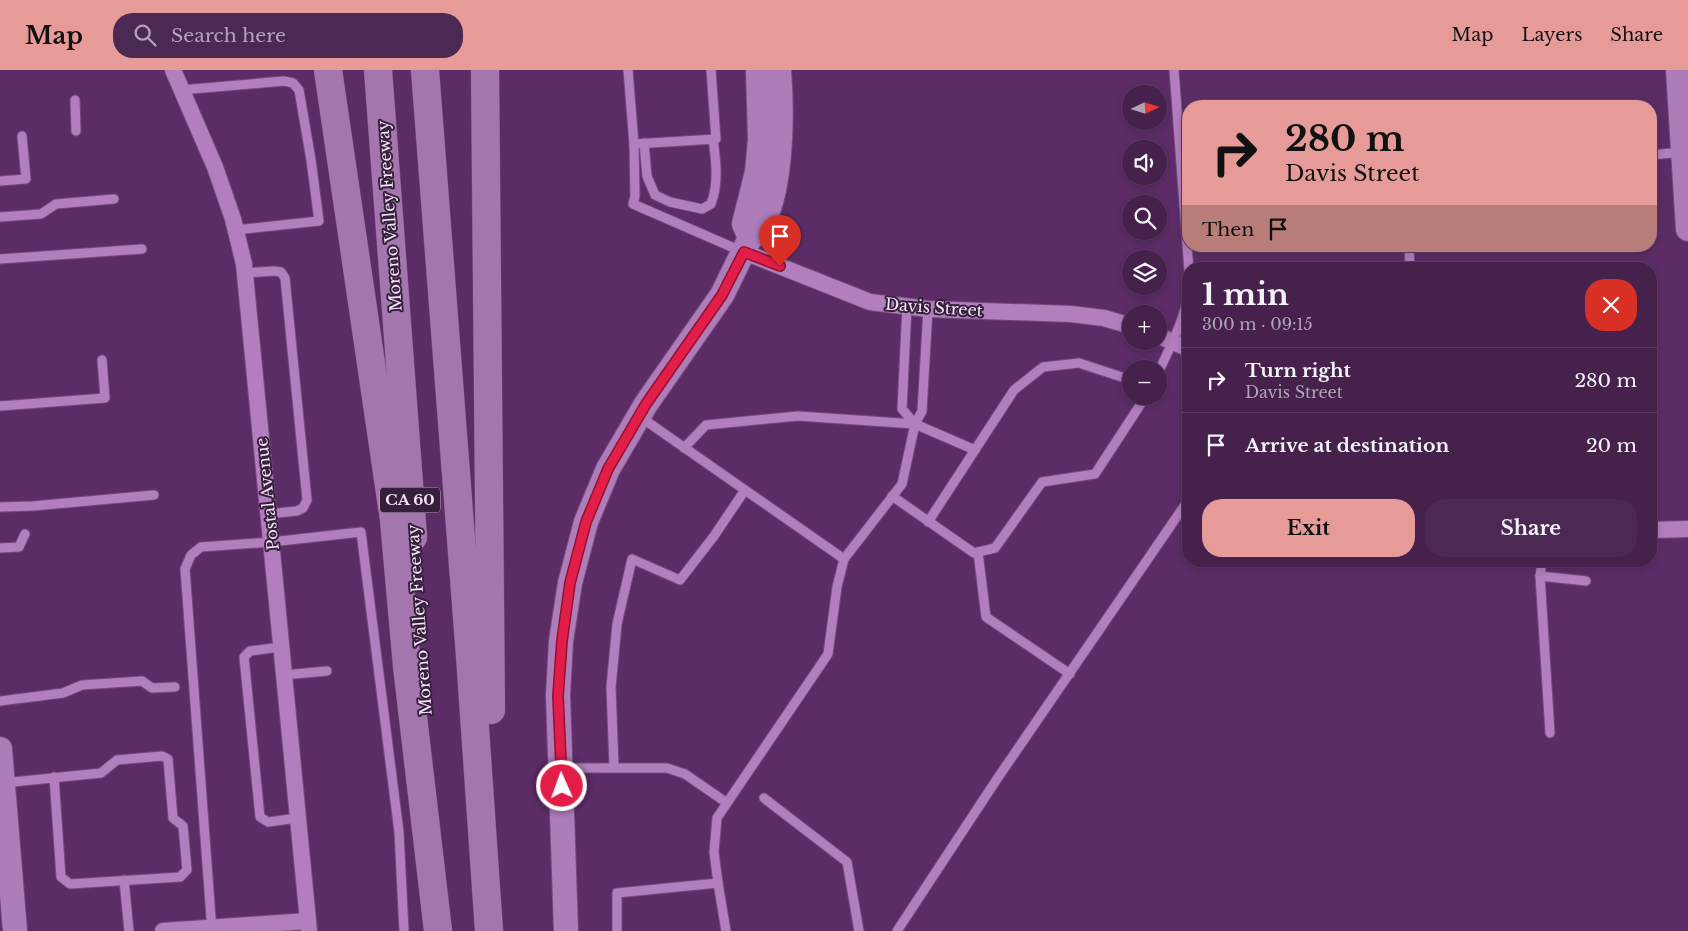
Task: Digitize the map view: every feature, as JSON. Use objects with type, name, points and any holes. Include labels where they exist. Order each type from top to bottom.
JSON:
[{"type":"highway","points":[[328,70],[394,520],[407,666],[440,931]]},
{"type":"highway","name":"Moreno Valley Freeway","points":[[378,70],[423,669],[440,931]]},
{"type":"highway","name":"CA 60","points":[[425,70],[491,931]]},
{"type":"highway","points":[[486,70],[491,931]]},
{"type":"street","name":"Postal Avenue","points":[[172,70],[215,167],[236,230],[245,273],[308,926]]},
{"type":"street","points":[[747,245],[744,224],[758,164],[760,140],[758,70]]},
{"type":"street","points":[[566,931],[558,696],[562,641],[570,583],[586,522],[608,469],[639,416],[722,295],[747,245],[762,231],[774,191],[779,156],[782,119],[779,70]]},
{"type":"street","points":[[1678,70],[1688,229]]},
{"type":"street","name":"Davis Street","points":[[747,245],[870,302],[928,309],[1071,314],[1104,318],[1122,323]]},
{"type":"street","points":[[1167,338],[1182,346]]},
{"type":"street","points":[[1657,530],[1688,529]]},
{"type":"street","points":[[0,749],[1,783],[15,931]]},
{"type":"street","points":[[163,931],[308,926]]},
{"type":"lane","points":[[628,70],[636,196],[633,204],[747,245]]},
{"type":"lane","points":[[644,143],[647,176],[655,195],[670,202],[702,209],[711,204],[716,192],[717,171],[713,139],[716,138],[711,70]]},
{"type":"lane","points":[[1174,70],[1182,177]]},
{"type":"lane","points":[[181,90],[284,81],[293,83],[299,90],[320,220],[236,230]]},
{"type":"lane","points":[[75,100],[76,131]]},
{"type":"lane","points":[[0,181],[26,179],[22,136]]},
{"type":"lane","points":[[634,144],[713,139]]},
{"type":"lane","points":[[1657,154],[1683,152]]},
{"type":"lane","points":[[0,218],[41,214],[56,204],[114,198]]},
{"type":"lane","points":[[0,259],[142,249]]},
{"type":"lane","points":[[245,273],[274,271],[281,272],[285,278],[307,500],[303,508],[297,511],[268,514]]},
{"type":"lane","points":[[907,306],[902,409],[915,424]]},
{"type":"lane","points":[[726,931],[714,852],[717,818],[828,654],[837,588],[844,559],[902,484],[915,424],[922,411],[928,309]]},
{"type":"lane","points":[[1167,337],[1182,318]]},
{"type":"lane","points":[[0,406],[105,398],[102,360]]},
{"type":"lane","points":[[928,522],[1014,390],[1043,368],[1079,363],[1122,377]]},
{"type":"lane","points":[[892,496],[974,553],[995,548],[1042,482],[1095,474],[1140,405]]},
{"type":"lane","points":[[639,416],[844,559]]},
{"type":"lane","points":[[684,448],[706,424],[798,416],[915,424],[975,450]]},
{"type":"lane","points":[[614,767],[611,687],[617,624],[632,560],[680,580],[746,490]]},
{"type":"lane","points":[[0,507],[33,506],[154,495]]},
{"type":"lane","points":[[897,931],[997,779],[1182,509]]},
{"type":"lane","points":[[212,929],[185,569],[191,555],[201,547],[271,542],[361,532],[399,832],[404,931]]},
{"type":"lane","points":[[0,548],[19,547],[25,534]]},
{"type":"lane","points":[[978,552],[986,617],[1070,674]]},
{"type":"lane","points":[[1541,567],[1540,576],[1550,733]]},
{"type":"lane","points":[[1540,576],[1586,581]]},
{"type":"lane","points":[[281,647],[250,651],[244,656],[260,816],[268,822],[298,818]]},
{"type":"lane","points":[[284,675],[327,671]]},
{"type":"lane","points":[[0,701],[63,693],[82,684],[142,681],[152,688],[176,687]]},
{"type":"lane","points":[[1,783],[54,776],[101,773],[117,760],[162,756],[168,759],[173,818],[183,826],[187,870],[180,877],[70,884],[60,878],[54,776]]},
{"type":"lane","points":[[561,768],[667,768],[686,774],[727,803]]},
{"type":"lane","points":[[764,798],[847,862],[859,931]]},
{"type":"lane","points":[[124,880],[129,931]]},
{"type":"lane","points":[[617,931],[618,892],[718,883]]},
{"type":"route","points":[[562,786],[558,696],[562,641],[570,583],[586,522],[608,469],[646,404],[722,295],[744,252],[780,266]]}]
